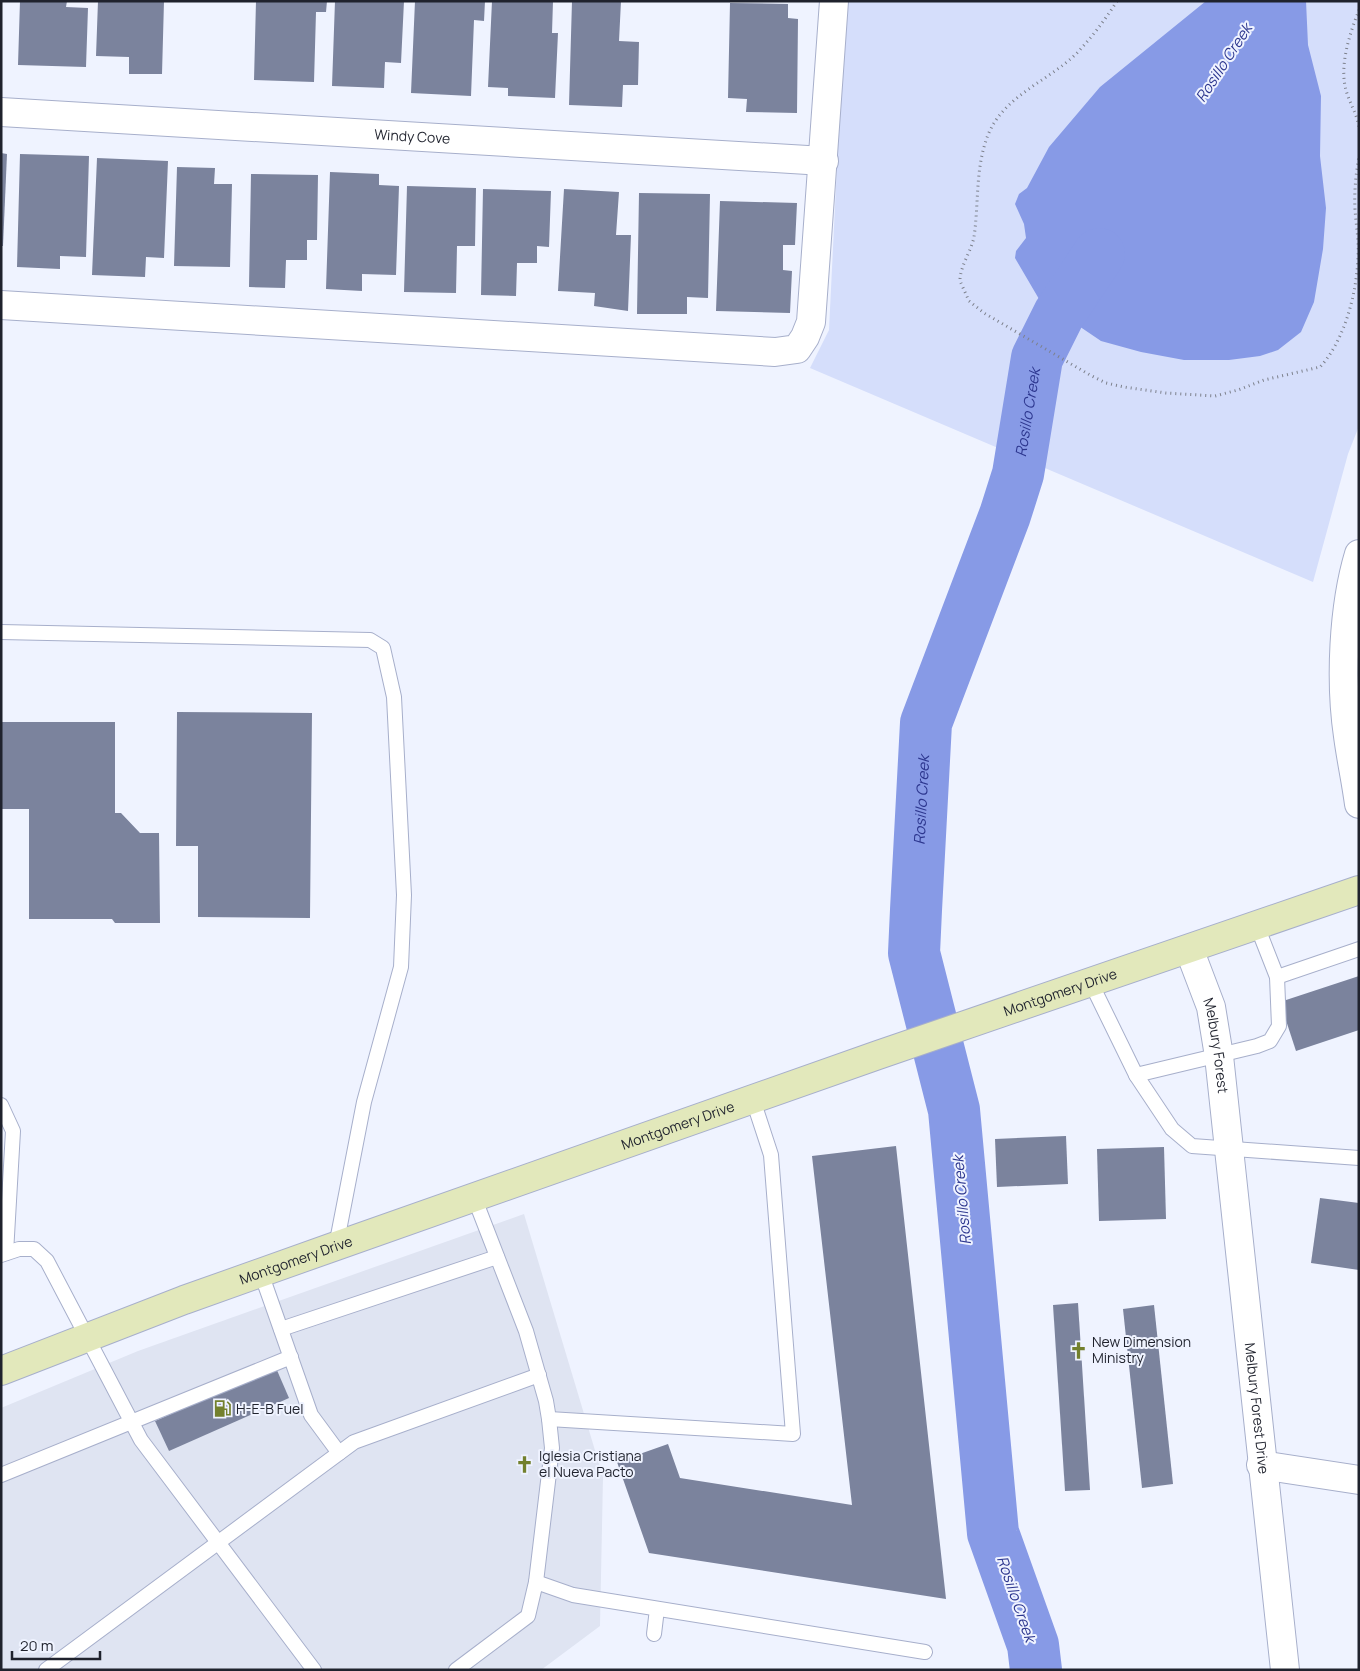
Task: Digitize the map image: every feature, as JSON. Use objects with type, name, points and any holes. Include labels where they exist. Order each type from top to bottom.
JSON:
[{"type":"main road","name":"Montgomery Drive","points":[[1,1371],[85,1337],[474,1197],[996,1014],[1359,890]]},
{"type":"street","points":[[1,305],[775,352],[797,348],[805,337],[811,322],[834,1]]},
{"type":"street","name":"Windy Cove","points":[[1,112],[824,161]]},
{"type":"street","points":[[1359,554],[1346,624],[1344,662],[1347,735],[1359,804]]},
{"type":"street","name":"Melbury Forest","points":[[1189,949],[1211,1007],[1219,1056],[1227,1147]]},
{"type":"street","name":"Melbury Forest Drive","points":[[1227,1147],[1284,1670]]},
{"type":"street","points":[[1261,1465],[1359,1480]]},
{"type":"lane","points":[[1,632],[370,640],[383,648],[394,697],[404,895],[401,966],[364,1102],[336,1246]]},
{"type":"lane","points":[[1136,1075],[1219,1056],[1270,1041],[1279,1026],[1277,977],[1257,926]]},
{"type":"lane","points":[[1277,977],[1359,950]]},
{"type":"lane","points":[[1091,983],[1136,1075],[1172,1129],[1192,1146],[1214,1149],[1227,1147],[1359,1158]]},
{"type":"lane","points":[[549,1419],[793,1434],[772,1155],[753,1100]]},
{"type":"lane","points":[[1,1105],[13,1131],[4,1254],[19,1249],[34,1249],[47,1261],[140,1440],[314,1670]]},
{"type":"lane","points":[[456,1670],[528,1616],[536,1582],[552,1448],[549,1419],[526,1331],[474,1197]]},
{"type":"lane","points":[[281,1329],[497,1257]]},
{"type":"lane","points":[[261,1273],[312,1415],[339,1453]]},
{"type":"lane","points":[[1,1476],[291,1357]]},
{"type":"lane","points":[[46,1670],[354,1442],[539,1375]]},
{"type":"lane","points":[[536,1582],[573,1595],[925,1652]]},
{"type":"lane","points":[[654,1634],[657,1609]]},
{"type":"path","points":[[1117,1],[1103,24],[1077,53],[1014,100],[989,132],[980,169],[974,237],[960,281],[969,301],[984,314],[1106,383],[1166,393],[1198,396],[1227,393],[1264,380],[1320,367],[1326,360],[1342,329],[1354,290],[1358,256],[1355,179],[1359,156]]},
{"type":"path","points":[[1359,10],[1348,42],[1344,80],[1359,127]]},
{"type":"shaded area","points":[[845,1],[1359,1],[1359,426],[1348,454],[1313,582],[810,368],[829,330]]},
{"type":"shaded area","points":[[524,1214],[603,1477],[600,1626],[541,1670],[1,1670],[1,1408],[138,1351]]},
{"type":"water","points":[[1206,1],[1306,1],[1308,45],[1321,96],[1320,156],[1326,208],[1323,249],[1314,302],[1301,332],[1278,350],[1260,356],[1229,360],[1184,360],[1141,352],[1101,341],[1039,299],[1015,258],[1016,251],[1026,238],[1024,224],[1015,204],[1019,194],[1027,188],[1049,147],[1100,87]]},
{"type":"building","points":[[20,1],[67,1],[66,7],[88,8],[86,67],[18,65]]},
{"type":"building","points":[[98,1],[164,1],[162,74],[129,74],[129,57],[96,56]]},
{"type":"building","points":[[256,1],[327,1],[326,12],[316,12],[314,82],[254,80]]},
{"type":"building","points":[[335,1],[404,1],[401,63],[385,62],[384,88],[332,86]]},
{"type":"building","points":[[415,1],[485,1],[484,21],[474,20],[471,96],[411,93]]},
{"type":"building","points":[[492,1],[553,1],[552,33],[558,33],[555,98],[508,96],[508,88],[488,87]]},
{"type":"building","points":[[572,1],[621,1],[619,41],[639,42],[638,85],[623,85],[622,107],[569,105]]},
{"type":"building","points":[[730,3],[788,4],[788,18],[798,19],[797,113],[746,112],[747,99],[728,98]]},
{"type":"building","points":[[1,153],[7,154],[3,246],[1,246]]},
{"type":"building","points":[[20,154],[89,156],[86,257],[60,256],[60,269],[17,267]]},
{"type":"building","points":[[97,158],[168,161],[164,258],[146,257],[145,277],[92,275]]},
{"type":"building","points":[[177,167],[215,168],[214,184],[232,184],[230,267],[174,266]]},
{"type":"building","points":[[330,172],[379,174],[379,185],[399,186],[396,275],[362,274],[362,291],[326,289]]},
{"type":"building","points":[[251,174],[318,175],[317,240],[307,240],[307,260],[286,260],[285,288],[249,287]]},
{"type":"building","points":[[407,186],[476,188],[475,246],[457,246],[456,293],[404,292]]},
{"type":"building","points":[[483,189],[551,191],[549,247],[537,246],[537,263],[517,263],[516,296],[481,295]]},
{"type":"building","points":[[564,189],[619,192],[616,235],[631,235],[628,311],[594,306],[595,293],[558,291]]},
{"type":"building","points":[[639,193],[710,194],[708,298],[687,297],[687,314],[637,314]]},
{"type":"building","points":[[720,201],[797,203],[795,245],[783,245],[783,270],[792,271],[790,313],[716,311]]},
{"type":"building","points":[[177,712],[312,713],[310,918],[198,917],[198,846],[176,846]]},
{"type":"building","points":[[1,722],[115,722],[115,813],[121,813],[140,833],[159,833],[160,923],[115,923],[112,919],[29,919],[29,809],[1,809]]},
{"type":"building","points":[[1359,976],[1359,1030],[1296,1051],[1280,1002]]},
{"type":"building","points":[[1066,1136],[1068,1184],[997,1187],[995,1139]]},
{"type":"building","points":[[896,1146],[946,1599],[649,1553],[617,1462],[668,1444],[680,1478],[852,1505],[812,1156]]},
{"type":"building","points":[[1164,1147],[1166,1219],[1099,1221],[1097,1149]]},
{"type":"building","points":[[1320,1198],[1359,1203],[1359,1270],[1311,1263]]},
{"type":"building","points":[[1078,1303],[1090,1490],[1065,1491],[1053,1305]]},
{"type":"building","points":[[1154,1305],[1173,1484],[1142,1488],[1123,1309]]},
{"type":"building","name":"H-E-B Fuel","points":[[276,1368],[289,1398],[169,1451],[155,1421]]},
{"type":"waterway","name":"Rosillo Creek","points":[[1036,1670],[1033,1645],[993,1533],[954,1110],[914,953],[926,723],[1005,515],[1018,474],[1037,358],[1059,314],[1099,254]]},
{"type":"place","name":"New Dimension Ministry","points":[[1078,1350]]},
{"type":"place","name":"H-E-B Fuel","points":[[222,1409]]},
{"type":"place","name":"Iglesia Cristiana el Nueva Pacto","points":[[525,1464]]}]
